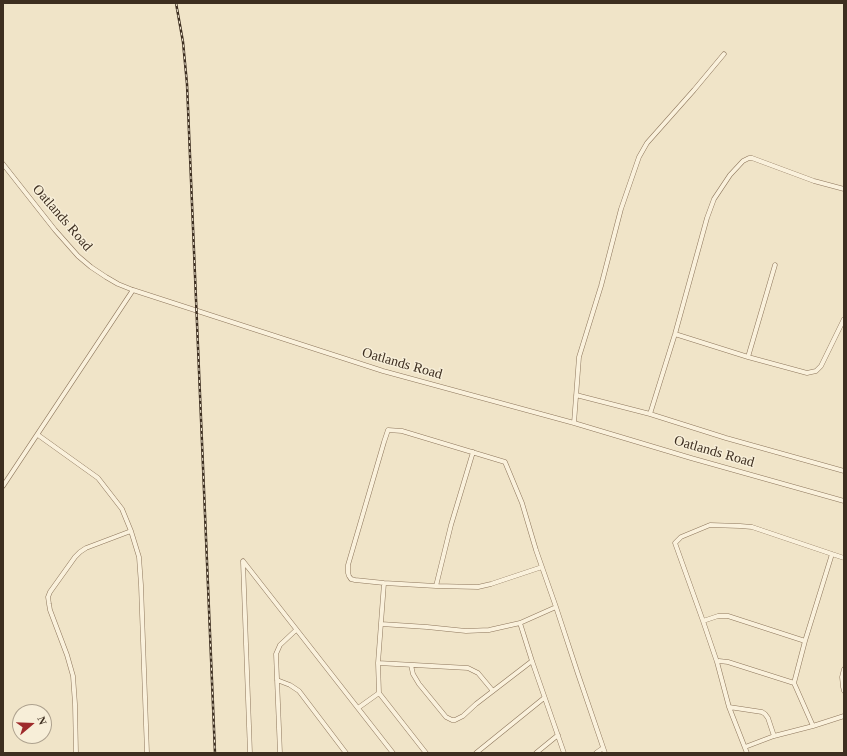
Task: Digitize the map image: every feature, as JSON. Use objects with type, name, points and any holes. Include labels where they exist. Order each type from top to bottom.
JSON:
[{"type":"street","points":[[574,423],[579,357],[601,286],[621,209],[639,157],[647,143],[724,54]]},
{"type":"street","points":[[650,414],[675,334],[711,206],[717,194],[743,161],[752,158],[814,181],[844,189]]},
{"type":"street","name":"Oatlands Road","points":[[3,164],[55,230],[78,256],[91,267],[118,284],[383,371],[574,423],[844,501]]},
{"type":"street","points":[[748,357],[775,265]]},
{"type":"street","points":[[3,486],[133,290]]},
{"type":"street","points":[[675,334],[748,357],[807,373],[816,371],[821,366],[844,319]]},
{"type":"street","points":[[576,395],[650,414],[726,438],[844,471]]},
{"type":"street","points":[[542,567],[485,586],[469,587],[384,583],[355,580],[349,576],[348,565],[388,430],[402,431],[505,462],[522,503],[605,753]]},
{"type":"street","points":[[38,435],[98,478],[122,509],[131,531],[139,557],[147,753]]},
{"type":"street","points":[[436,586],[451,525],[473,452]]},
{"type":"street","points":[[747,753],[729,707],[703,621],[675,543],[681,537],[710,525],[752,527],[844,558]]},
{"type":"street","points":[[76,753],[73,676],[67,655],[50,610],[48,597],[50,592],[80,552],[86,548],[131,531]]},
{"type":"street","points":[[813,726],[794,683],[805,641],[832,554]]},
{"type":"street","points":[[250,753],[243,561],[393,753]]},
{"type":"street","points":[[384,583],[378,663],[379,693],[426,753]]},
{"type":"street","points":[[381,624],[466,630],[489,630],[520,623],[556,607]]},
{"type":"street","points":[[703,621],[718,616],[728,616],[805,641]]},
{"type":"street","points":[[520,623],[544,698],[564,753]]},
{"type":"street","points":[[280,753],[276,654],[280,645],[296,630]]},
{"type":"street","points":[[411,665],[413,674],[419,684],[446,717],[452,720],[463,716],[532,661]]},
{"type":"street","points":[[716,662],[728,662],[794,683]]},
{"type":"street","points":[[378,663],[468,668],[478,673],[494,691]]},
{"type":"street","points":[[844,669],[842,677],[844,688]]},
{"type":"street","points":[[277,680],[290,684],[299,691],[346,753]]},
{"type":"street","points":[[358,708],[379,693]]},
{"type":"street","points":[[476,753],[544,698]]},
{"type":"street","points":[[729,707],[762,712],[768,718],[774,736]]},
{"type":"street","points":[[745,746],[844,716]]},
{"type":"street","points":[[536,753],[558,735]]},
{"type":"street","points":[[596,753],[603,748]]},
{"type":"railway","points":[[176,3],[183,42],[187,84],[215,753]]}]
